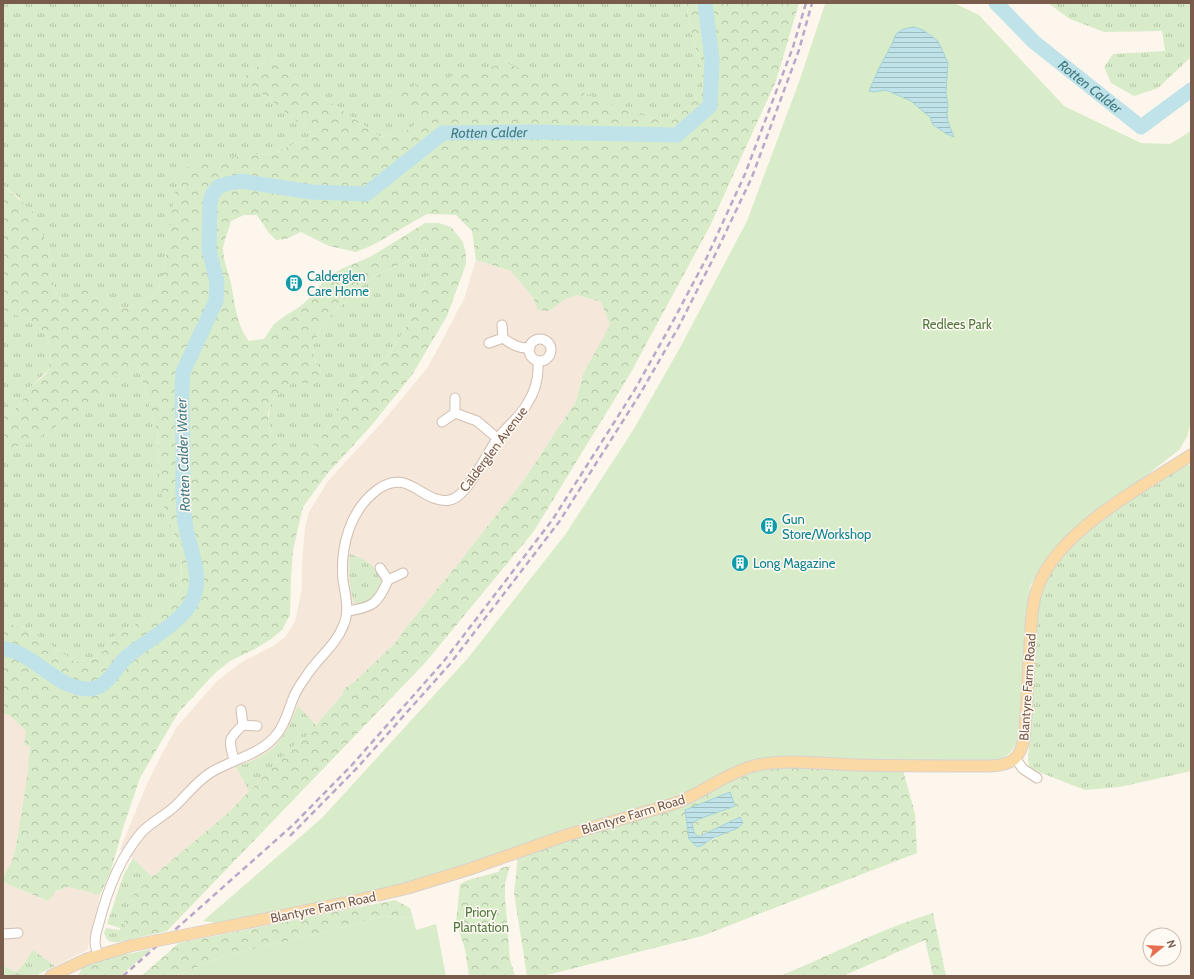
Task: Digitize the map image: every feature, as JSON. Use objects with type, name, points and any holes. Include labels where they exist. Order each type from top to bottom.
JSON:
[{"type":"main road","name":"Blantyre Farm Road","points":[[51,976],[98,955],[130,946],[372,897],[447,877],[567,835],[676,803],[693,796],[735,773],[754,766],[786,762],[892,766],[991,766],[1002,764],[1016,758],[1022,747],[1024,739],[1033,605],[1036,590],[1045,571],[1064,547],[1098,516],[1191,455]]},
{"type":"street","points":[[502,325],[502,338]]},
{"type":"street","points":[[489,343],[502,338],[522,348],[530,348]]},
{"type":"street","points":[[538,340],[544,340],[550,345],[550,355],[545,360],[538,361],[530,354],[530,348],[532,344],[538,340]]},
{"type":"street","name":"Calderglen Avenue","points":[[98,955],[95,943],[102,910],[116,873],[125,856],[142,832],[174,807],[208,774],[234,760],[256,752],[270,742],[278,732],[306,675],[338,637],[348,611],[342,564],[344,544],[351,524],[367,499],[388,483],[400,482],[414,486],[430,496],[441,500],[451,500],[461,494],[473,479],[498,438],[527,406],[538,376],[538,361]]},
{"type":"street","points":[[455,398],[455,413]]},
{"type":"street","points":[[455,413],[477,421],[498,438]]},
{"type":"street","points":[[442,422],[455,413]]},
{"type":"street","points":[[380,568],[388,580]]},
{"type":"street","points":[[348,611],[364,608],[375,603],[383,593],[388,580],[403,573]]},
{"type":"street","points":[[241,710],[243,725]]},
{"type":"street","points":[[234,760],[230,744],[231,736],[243,725],[258,726]]},
{"type":"street","points":[[1016,758],[1023,769],[1037,778]]},
{"type":"street","points":[[3,934],[18,933]]},
{"type":"shaded area","points":[[476,260],[511,271],[533,298],[549,311],[564,300],[577,295],[601,302],[611,325],[583,374],[576,401],[524,480],[395,643],[355,681],[344,689],[342,695],[305,738],[229,812],[152,877],[133,858],[120,849],[147,784],[161,756],[176,728],[216,682],[240,663],[273,646],[285,637],[295,622],[302,588],[302,563],[305,527],[309,512],[328,481],[385,419],[428,367],[464,299]]},
{"type":"shaded area","points":[[3,713],[11,716],[26,731],[24,745],[30,746],[27,777],[16,846],[11,864],[3,877]]},
{"type":"shaded area","points":[[3,881],[47,901],[56,891],[68,887],[100,895],[87,950],[55,966],[33,950],[16,972],[3,966]]},
{"type":"green space","points":[[3,3],[686,3],[691,31],[702,70],[703,90],[682,112],[670,117],[662,118],[388,91],[421,120],[410,129],[381,137],[267,59],[244,78],[314,135],[269,155],[252,154],[225,160],[201,160],[167,250],[158,293],[128,308],[116,307],[107,295],[64,303],[57,295],[52,279],[49,250],[19,198],[3,185]]},
{"type":"green space","points":[[686,3],[799,3],[776,81],[710,226],[630,374],[534,531],[425,663],[167,931],[128,940],[124,922],[135,906],[132,896],[152,877],[229,812],[293,746],[305,738],[342,695],[344,689],[355,681],[395,643],[524,480],[576,401],[583,374],[610,325],[601,302],[577,295],[564,300],[549,311],[538,310],[533,298],[511,271],[476,260],[472,231],[456,215],[427,214],[373,245],[356,252],[329,246],[301,232],[286,239],[276,240],[269,233],[257,215],[244,215],[231,221],[223,248],[225,264],[230,279],[238,319],[244,334],[249,341],[264,339],[274,324],[298,308],[312,296],[325,279],[341,269],[370,257],[425,223],[439,223],[451,227],[463,242],[466,254],[466,264],[447,316],[412,375],[371,426],[327,474],[303,507],[293,550],[290,615],[282,630],[255,649],[230,661],[214,674],[178,713],[140,778],[110,873],[100,895],[68,887],[56,891],[48,901],[9,885],[3,881],[3,877],[11,864],[16,846],[27,777],[30,746],[24,745],[26,731],[11,716],[3,713],[3,621],[29,630],[75,662],[98,658],[113,637],[168,605],[181,590],[182,554],[165,511],[160,489],[157,431],[138,366],[133,362],[116,375],[101,394],[78,413],[28,444],[3,449],[3,417],[13,412],[23,400],[30,387],[44,376],[51,368],[50,347],[46,334],[29,320],[3,310],[3,185],[35,214],[49,250],[52,279],[57,295],[64,303],[82,290],[107,295],[116,307],[128,308],[158,293],[167,250],[174,196],[182,170],[201,160],[225,159],[252,154],[269,155],[314,135],[243,78],[267,59],[381,137],[410,129],[421,120],[388,92],[507,63],[639,115],[661,118],[674,116],[694,101],[703,90],[702,70],[691,31]],"holes":[[[427,249],[430,257],[424,287],[415,311],[388,356],[346,390],[323,435],[309,452],[287,452],[278,447],[270,431],[268,413],[274,398],[292,383],[314,383],[319,378],[321,372],[314,359],[313,345],[323,323],[364,284],[385,271],[408,261],[418,251]]]},
{"type":"green space","name":"Redlees Park","points":[[954,3],[979,15],[1064,106],[1141,143],[1170,144],[1191,131],[1191,421],[1187,437],[1179,450],[1067,537],[1048,557],[1030,586],[1026,621],[1018,740],[1010,753],[1000,759],[974,762],[786,758],[671,800],[471,864],[383,890],[217,923],[203,921],[322,818],[468,658],[565,535],[632,432],[681,346],[747,221],[799,82],[825,4]]},
{"type":"green space","points":[[1048,3],[1191,3],[1191,57],[1158,88],[1134,96],[1111,83],[1104,67],[1113,54],[1165,51],[1162,31],[1104,32],[1070,19]]},
{"type":"green space","points":[[427,249],[430,257],[424,287],[415,311],[388,356],[346,390],[323,435],[309,452],[289,453],[281,449],[272,436],[270,428],[269,419],[272,403],[277,395],[292,383],[314,383],[321,372],[314,359],[313,345],[323,323],[364,284],[385,271],[408,261],[418,251]]},
{"type":"green space","points":[[3,310],[29,320],[46,334],[50,347],[51,368],[30,387],[23,400],[13,412],[3,417]]},
{"type":"green space","points":[[133,362],[138,366],[157,431],[158,456],[165,511],[182,554],[181,590],[168,605],[113,637],[98,658],[75,662],[29,630],[3,621],[3,448],[101,394],[116,375]]},
{"type":"green space","points":[[1191,464],[1191,771],[1120,787],[1085,790],[1031,769],[1028,759],[1037,614],[1042,592],[1051,572],[1079,538],[1114,510]]},
{"type":"green space","points":[[350,554],[369,563],[377,570],[383,579],[379,590],[370,602],[358,605],[352,596],[349,566]]},
{"type":"green space","points":[[298,706],[316,725],[305,738],[293,746],[249,791],[236,767],[260,757],[276,746],[287,730]]},
{"type":"green space","points":[[778,767],[903,770],[915,814],[917,853],[702,936],[543,976],[527,976],[514,893],[518,856],[751,772]],"holes":[[[723,795],[699,819],[692,823],[694,832],[698,837],[740,817],[743,823],[701,846],[689,839],[685,810]]]},
{"type":"green space","points":[[133,858],[152,877],[132,896],[135,906],[125,922],[128,940],[113,942],[108,940],[104,933],[106,928],[120,930],[120,928],[107,924],[123,876]]},
{"type":"green space","name":"Priory Plantation","points":[[510,866],[505,884],[505,897],[510,959],[515,976],[469,976],[465,949],[456,922],[460,884],[468,880],[498,872],[501,868]]},
{"type":"green space","points":[[395,900],[410,908],[413,918],[384,916],[322,933],[227,955],[175,976],[141,976],[179,943]]},
{"type":"green space","points":[[933,913],[946,976],[933,976],[925,940],[843,976],[780,976],[875,934]]},
{"type":"green space","points":[[384,916],[413,918],[416,930],[436,924],[446,976],[175,976],[227,955],[322,933]]},
{"type":"green space","points":[[152,949],[120,976],[78,976],[83,966],[117,956]]},
{"type":"green space","points":[[33,950],[55,966],[35,976],[3,976],[3,966],[16,972]]},
{"type":"water","points":[[914,27],[923,30],[938,41],[948,63],[946,92],[948,106],[947,114],[948,122],[954,137],[933,125],[930,117],[911,101],[886,90],[874,92],[869,91],[896,34],[903,29]]},
{"type":"water","points":[[730,792],[735,806],[692,823],[694,832],[698,837],[740,817],[743,823],[738,828],[713,838],[697,847],[689,839],[685,810]]},
{"type":"waterway","name":"Rotten Calder","points":[[3,648],[16,652],[61,681],[70,685],[79,688],[96,688],[107,681],[124,659],[178,619],[191,603],[195,594],[196,576],[184,513],[182,387],[183,372],[216,301],[217,282],[209,250],[210,203],[212,195],[218,187],[241,181],[311,192],[366,194],[443,133],[529,132],[677,135],[710,106],[712,60],[705,3]]},
{"type":"waterway","name":"Rotten Calder","points":[[996,3],[1034,42],[1141,127],[1191,90]]},
{"type":"railway","points":[[123,976],[293,825],[351,766],[444,661],[553,519],[634,391],[707,257],[745,174],[793,47],[806,3]]},
{"type":"railway","points":[[290,836],[357,768],[450,664],[559,522],[640,394],[678,328],[752,177],[799,50],[812,3]]},
{"type":"place","name":"Calderglen Care Home","points":[[294,283]]},
{"type":"place","name":"Gun Store/Workshop","points":[[769,526]]},
{"type":"place","name":"Long Magazine","points":[[740,563]]},
{"type":"water label","name":"Rotten Calder Water","points":[[183,455]]}]
